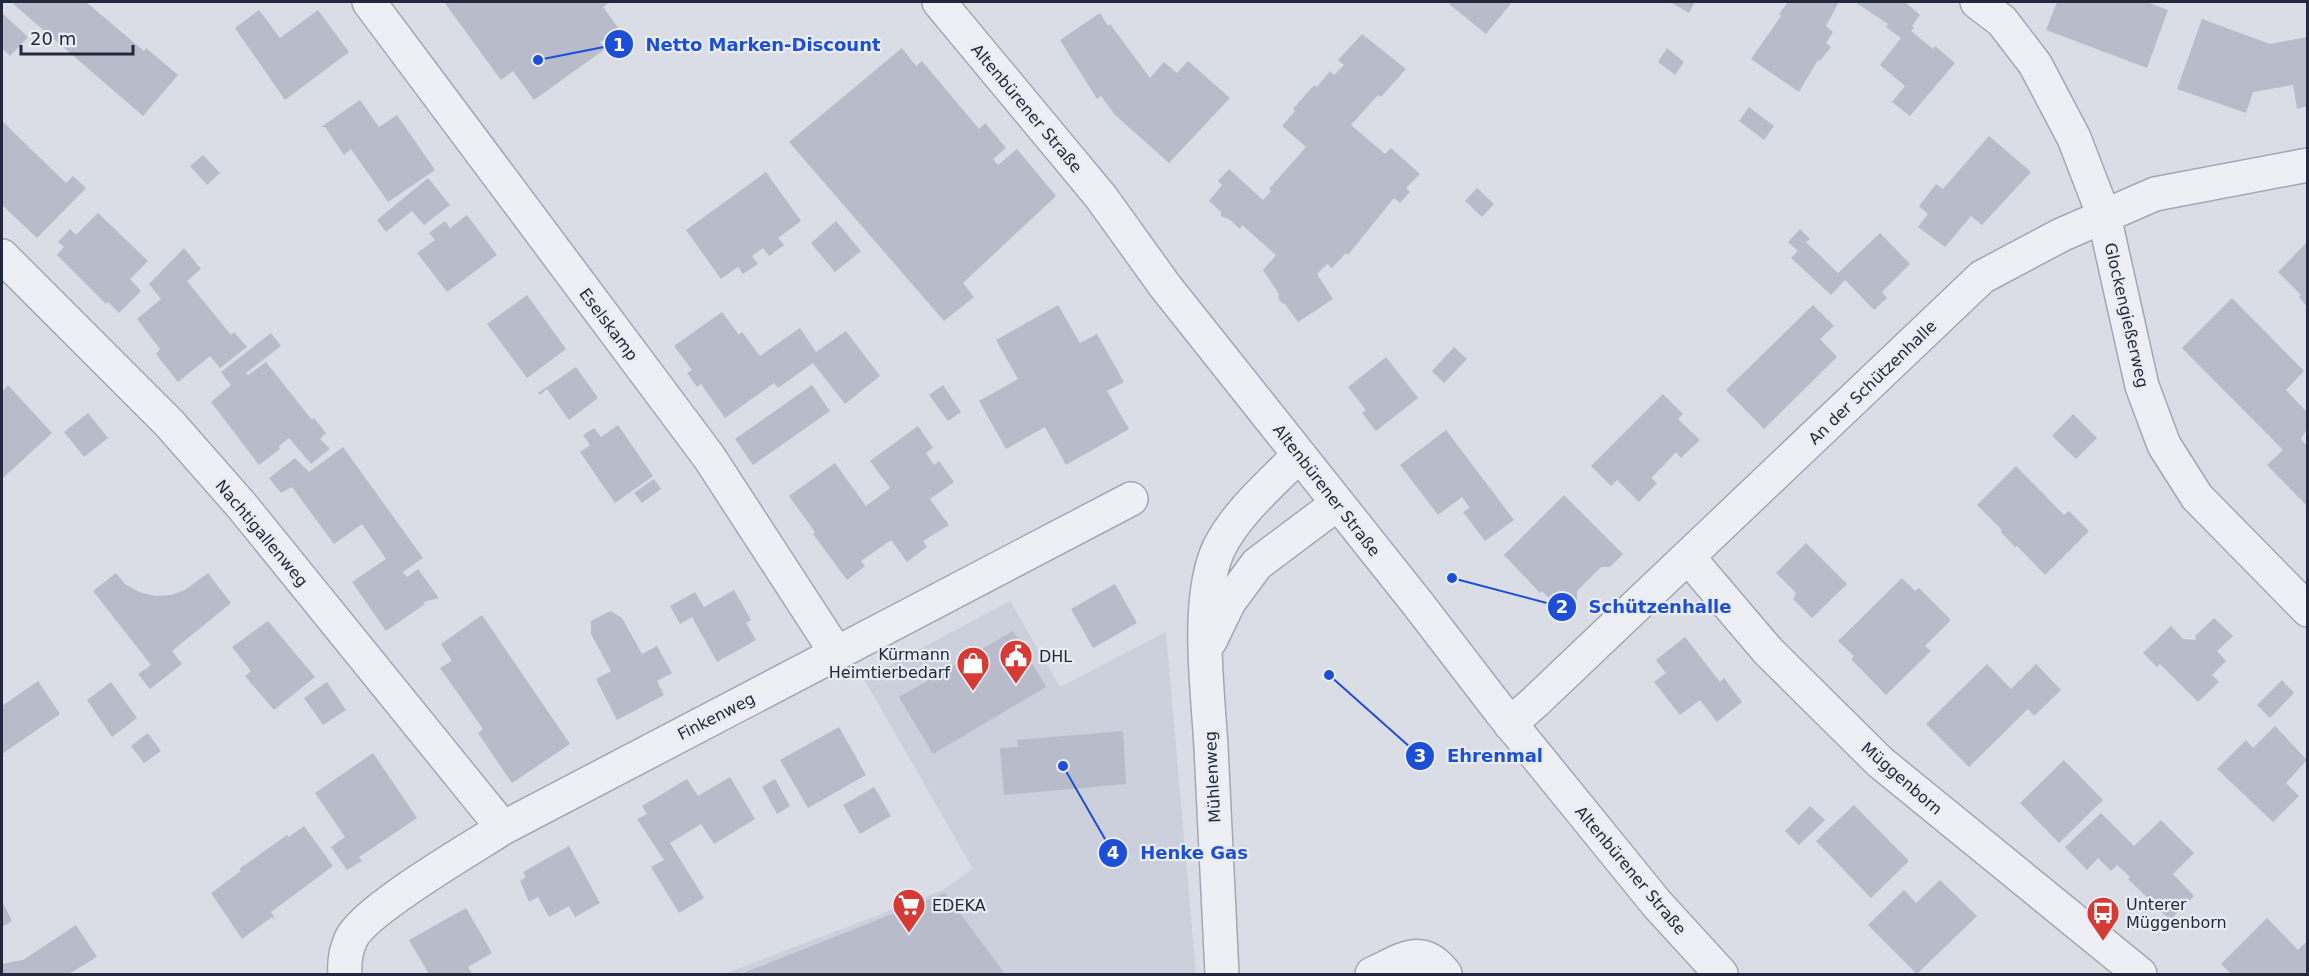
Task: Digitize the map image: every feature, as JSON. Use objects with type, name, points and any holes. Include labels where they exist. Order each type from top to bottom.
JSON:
[{"type":"street","name":"Eselskamp","points":[[369,2],[709,457],[837,654]]},
{"type":"street","name":"Altenbürener Straße","points":[[939,2],[1101,197],[1165,286],[1418,604],[1509,724],[1657,904],[1721,975]]},
{"type":"street","name":"Glockengießerweg","points":[[1977,2],[2002,21],[2035,64],[2074,138],[2104,216],[2142,386],[2164,445],[2197,497],[2307,610]]},
{"type":"street","name":"An der Schützenhalle","points":[[1509,724],[1536,701],[1982,277],[2061,235],[2155,194],[2307,165]]},
{"type":"street","name":"Nachtigallenweg","points":[[2,256],[169,423],[242,506],[503,828]]},
{"type":"street","name":"Mühlenweg","points":[[1222,975],[1206,651],[1208,586],[1219,549],[1229,532],[1249,507],[1299,455]]},
{"type":"street","name":"Finkenweg","points":[[345,975],[344,960],[351,937],[362,923],[418,882],[503,828],[1131,499]]},
{"type":"street","name":"Mühlenweg","points":[[1206,651],[1229,602],[1257,564],[1337,504]]},
{"type":"street","name":"Müggenborn","points":[[1688,557],[1768,651],[1880,762],[2140,975]]},
{"type":"street","points":[[1372,975],[1410,957],[1423,956],[1432,960],[1445,975]]},
{"type":"shaded area","points":[[1010,601],[1060,687],[1166,632],[1196,974],[724,974],[941,891],[973,869],[864,679]]},
{"type":"building","points":[[11,2],[86,2],[144,51],[146,48],[178,75],[143,116]]},
{"type":"building","points":[[444,2],[610,2],[603,7],[619,29],[600,42],[605,49],[534,100],[513,71],[501,80]]},
{"type":"building","points":[[1451,2],[1512,2],[1486,34],[1449,4]]},
{"type":"building","points":[[1670,2],[1695,2],[1689,13]]},
{"type":"building","points":[[1788,2],[1839,2],[1826,26],[1833,32],[1826,43],[1831,47],[1820,61],[1818,60],[1799,92],[1751,59]]},
{"type":"building","points":[[1855,2],[1905,2],[1920,15],[1911,31],[1933,49],[1935,46],[1955,63],[1910,116],[1892,102],[1905,86],[1880,65],[1901,38],[1886,27],[1888,24]]},
{"type":"building","points":[[2057,2],[2147,2],[2168,10],[2147,68],[2046,30]]},
{"type":"building","points":[[259,10],[280,38],[318,10],[349,52],[285,100],[235,28]]},
{"type":"building","points":[[2,13],[28,37],[10,56],[2,48]]},
{"type":"building","points":[[1100,13],[1150,78],[1164,62],[1177,73],[1188,61],[1230,98],[1169,163],[1115,115],[1101,96],[1097,99],[1060,40]]},
{"type":"building","points":[[2202,19],[2270,44],[2307,37],[2307,106],[2297,109],[2293,85],[2253,92],[2246,113],[2177,89]]},
{"type":"building","points":[[1362,34],[1406,69],[1351,125],[1385,154],[1391,148],[1420,174],[1406,188],[1410,192],[1400,203],[1394,198],[1348,255],[1346,253],[1332,268],[1327,264],[1317,274],[1333,299],[1298,322],[1278,298],[1279,294],[1263,270],[1276,255],[1242,225],[1240,229],[1221,216],[1221,212],[1209,201],[1222,185],[1218,181],[1229,169],[1263,200],[1271,191],[1269,189],[1306,147],[1282,126],[1314,85],[1317,87],[1330,71],[1334,75],[1344,65],[1338,60]]},
{"type":"building","points":[[902,48],[916,66],[922,61],[979,129],[985,123],[1006,148],[993,159],[998,165],[1017,149],[1056,196],[963,283],[974,297],[944,321],[789,142]]},
{"type":"building","points":[[1667,48],[1684,62],[1675,75],[1658,62]]},
{"type":"building","points":[[360,100],[379,127],[397,115],[435,170],[388,202],[351,149],[344,155],[325,127],[321,127]]},
{"type":"building","points":[[1749,107],[1774,126],[1764,140],[1739,121]]},
{"type":"building","points":[[2,121],[66,183],[73,176],[86,188],[37,238],[2,205]]},
{"type":"building","points":[[1989,136],[2031,172],[1982,225],[1971,216],[1945,247],[1918,227],[1928,214],[1919,206],[1936,184],[1943,189]]},
{"type":"building","points":[[203,155],[220,173],[207,185],[190,166]]},
{"type":"building","points":[[766,172],[801,221],[778,238],[784,245],[769,256],[763,248],[752,256],[758,264],[743,274],[738,267],[721,279],[686,230]]},
{"type":"building","points":[[428,178],[450,205],[424,225],[412,211],[386,232],[377,220]]},
{"type":"building","points":[[1477,188],[1494,204],[1482,217],[1465,201]]},
{"type":"building","points":[[98,213],[148,261],[130,279],[141,291],[119,313],[108,302],[106,304],[57,255],[64,247],[58,242],[70,229],[76,235]]},
{"type":"building","points":[[467,215],[497,255],[447,292],[417,253],[435,240],[429,233],[445,221],[450,228]]},
{"type":"building","points":[[836,221],[861,251],[835,272],[811,243]]},
{"type":"building","points":[[1800,229],[1810,239],[1806,242],[1838,273],[1880,233],[1910,264],[1882,292],[1887,298],[1874,310],[1845,280],[1831,295],[1791,258],[1798,251],[1788,242]]},
{"type":"building","points":[[2307,242],[2307,307],[2299,297],[2301,295],[2278,272]]},
{"type":"building","points":[[184,248],[201,269],[187,281],[231,335],[234,332],[247,347],[220,368],[210,356],[178,382],[156,354],[160,349],[137,319],[161,299],[149,284]]},
{"type":"building","points":[[527,295],[566,349],[527,378],[487,324]]},
{"type":"building","points":[[2232,298],[2304,371],[2286,390],[2307,412],[2307,429],[2301,439],[2307,446],[2307,506],[2267,465],[2283,450],[2182,348]]},
{"type":"building","points":[[1058,305],[1080,343],[1097,334],[1124,382],[1107,391],[1129,429],[1066,465],[1045,427],[1006,449],[979,401],[1018,379],[996,340]]},
{"type":"building","points":[[1813,305],[1834,326],[1820,339],[1837,357],[1764,429],[1726,390]]},
{"type":"building","points":[[722,312],[739,335],[742,332],[760,356],[800,328],[816,352],[846,331],[880,376],[845,404],[813,363],[778,388],[774,383],[725,418],[701,384],[697,387],[687,373],[692,370],[674,346]]},
{"type":"building","points":[[271,333],[281,346],[246,373],[248,375],[266,362],[312,420],[314,418],[326,433],[320,439],[330,449],[311,464],[289,438],[279,446],[280,449],[259,465],[211,402],[231,385],[221,372]]},
{"type":"building","points":[[1454,347],[1467,359],[1444,383],[1432,371]]},
{"type":"building","points":[[1386,357],[1418,398],[1376,431],[1362,413],[1366,410],[1348,387]]},
{"type":"building","points":[[576,367],[598,398],[569,420],[547,389],[540,395],[538,393]]},
{"type":"building","points":[[8,385],[52,433],[2,479],[2,392]]},
{"type":"building","points":[[812,385],[830,411],[753,465],[735,439]]},
{"type":"building","points":[[943,385],[961,412],[948,421],[929,395]]},
{"type":"building","points":[[1663,394],[1683,414],[1678,419],[1700,440],[1681,458],[1676,452],[1651,478],[1657,483],[1639,502],[1617,480],[1611,486],[1591,466]]},
{"type":"building","points":[[88,413],[108,438],[84,457],[64,432]]},
{"type":"building","points":[[2073,414],[2097,438],[2076,459],[2052,436]]},
{"type":"building","points":[[618,425],[653,476],[615,503],[580,452],[590,445],[583,435],[594,428],[601,437]]},
{"type":"building","points":[[918,426],[933,448],[926,453],[934,465],[939,461],[954,482],[930,499],[949,525],[923,541],[927,547],[907,562],[891,540],[861,561],[865,566],[847,580],[813,534],[815,532],[789,496],[835,463],[866,506],[890,488],[870,461]]},
{"type":"building","points":[[1446,430],[1514,520],[1485,541],[1463,512],[1470,508],[1462,497],[1438,515],[1400,465]]},
{"type":"building","points":[[343,447],[423,558],[403,572],[407,577],[418,569],[439,598],[423,602],[425,604],[386,631],[352,582],[386,559],[362,524],[334,544],[292,487],[281,493],[269,478],[295,458],[309,472]]},
{"type":"building","points":[[2016,466],[2064,515],[2069,511],[2089,531],[2045,575],[2017,546],[2015,547],[1977,505]]},
{"type":"building","points":[[654,479],[661,489],[642,503],[634,493]]},
{"type":"building","points":[[1564,495],[1623,554],[1610,567],[1601,567],[1577,591],[1577,600],[1564,613],[1542,591],[1540,593],[1504,555]]},
{"type":"building","points":[[1806,543],[1847,584],[1812,618],[1793,599],[1796,593],[1776,573]]},
{"type":"building","points":[[116,573],[125,584],[139,592],[155,596],[171,595],[185,590],[208,573],[231,603],[172,651],[182,664],[150,689],[138,674],[151,665],[93,591]]},
{"type":"building","points":[[1902,578],[1915,591],[1919,588],[1951,620],[1925,646],[1931,651],[1886,695],[1851,659],[1854,656],[1838,641]]},
{"type":"building","points":[[1115,584],[1137,623],[1093,648],[1071,609]]},
{"type":"building","points":[[734,590],[751,620],[746,623],[756,640],[717,662],[692,617],[680,624],[670,606],[695,592],[704,607]]},
{"type":"building","points":[[610,611],[622,618],[642,654],[657,646],[672,673],[657,681],[664,695],[617,720],[596,679],[611,671],[591,634],[591,621]]},
{"type":"building","points":[[482,615],[570,744],[512,783],[478,733],[483,729],[440,668],[452,661],[441,644]]},
{"type":"building","points":[[2214,618],[2233,636],[2217,651],[2226,661],[2212,675],[2219,682],[2198,702],[2160,664],[2157,667],[2143,653],[2171,626],[2183,639],[2196,640],[2195,636]]},
{"type":"building","points":[[268,621],[315,677],[274,710],[245,676],[251,671],[232,647]]},
{"type":"building","name":"Kürmann Heimtierbedarf","points":[[1013,631],[1046,687],[933,754],[899,697]]},
{"type":"building","points":[[1685,637],[1720,682],[1724,678],[1742,702],[1717,722],[1700,700],[1680,715],[1654,682],[1666,673],[1656,660]]},
{"type":"building","points":[[1987,664],[2011,689],[2036,664],[2061,690],[2034,716],[2028,709],[1969,767],[1926,724]]},
{"type":"building","points":[[2282,680],[2294,693],[2270,718],[2257,705]]},
{"type":"building","points":[[38,681],[60,714],[2,754],[2,706]]},
{"type":"building","points":[[111,682],[137,718],[112,737],[87,700]]},
{"type":"building","points":[[327,682],[346,710],[323,725],[304,698]]},
{"type":"building","points":[[2275,726],[2307,760],[2286,783],[2299,796],[2273,822],[2217,769],[2246,740],[2253,748]]},
{"type":"building","points":[[839,727],[866,775],[808,808],[780,760]]},
{"type":"building","points":[[1123,731],[1126,784],[1004,795],[1000,748],[1018,747],[1017,740]]},
{"type":"building","points":[[148,733],[161,751],[144,763],[131,746]]},
{"type":"building","points":[[373,753],[417,818],[359,857],[362,861],[347,870],[331,847],[345,837],[315,793]]},
{"type":"building","points":[[2064,760],[2103,800],[2059,843],[2020,803]]},
{"type":"building","points":[[730,777],[755,819],[714,844],[701,824],[670,843],[704,898],[679,913],[651,867],[664,860],[637,819],[647,814],[642,806],[687,779],[698,796]]},
{"type":"building","points":[[775,779],[790,806],[777,814],[762,787]]},
{"type":"building","points":[[874,787],[891,816],[860,834],[843,805]]},
{"type":"building","points":[[1854,805],[1909,861],[1871,898],[1816,841]]},
{"type":"building","points":[[1810,806],[1825,820],[1799,845],[1785,831]]},
{"type":"building","points":[[2101,813],[2134,846],[2161,820],[2194,853],[2173,874],[2194,896],[2170,920],[2117,865],[2111,871],[2098,858],[2087,870],[2065,847]]},
{"type":"building","points":[[304,826],[333,866],[271,912],[276,920],[272,917],[242,939],[211,893],[241,871],[239,869],[287,835],[289,837]]},
{"type":"building","points":[[569,846],[600,903],[575,917],[569,906],[549,917],[538,897],[529,902],[520,881],[526,877],[523,872]]},
{"type":"building","points":[[1940,880],[1977,916],[1917,974],[1868,925],[1904,890],[1916,903]]},
{"type":"building","name":"EDEKA","points":[[945,893],[1005,974],[741,974]]},
{"type":"building","points":[[2,901],[12,921],[2,927]]},
{"type":"building","points":[[466,908],[492,953],[468,967],[472,974],[429,974],[409,940]]},
{"type":"building","points":[[2267,918],[2298,950],[2307,941],[2307,974],[2231,974],[2221,964]]},
{"type":"building","points":[[76,925],[97,957],[69,974],[2,974],[2,964],[23,960]]},
{"type":"place","name":"Netto Marken-Discount","points":[[538,60]]},
{"type":"place","name":"Schützenhalle","points":[[1452,578]]},
{"type":"place","name":"Ehrenmal","points":[[1329,675]]},
{"type":"place","name":"DHL","points":[[1016,685]]},
{"type":"place","name":"Kürmann Heimtierbedarf","points":[[973,692]]},
{"type":"place","name":"Henke Gas","points":[[1063,766]]},
{"type":"place","name":"EDEKA","points":[[909,934]]},
{"type":"place","name":"Unterer Müggenborn","points":[[2103,942]]}]
